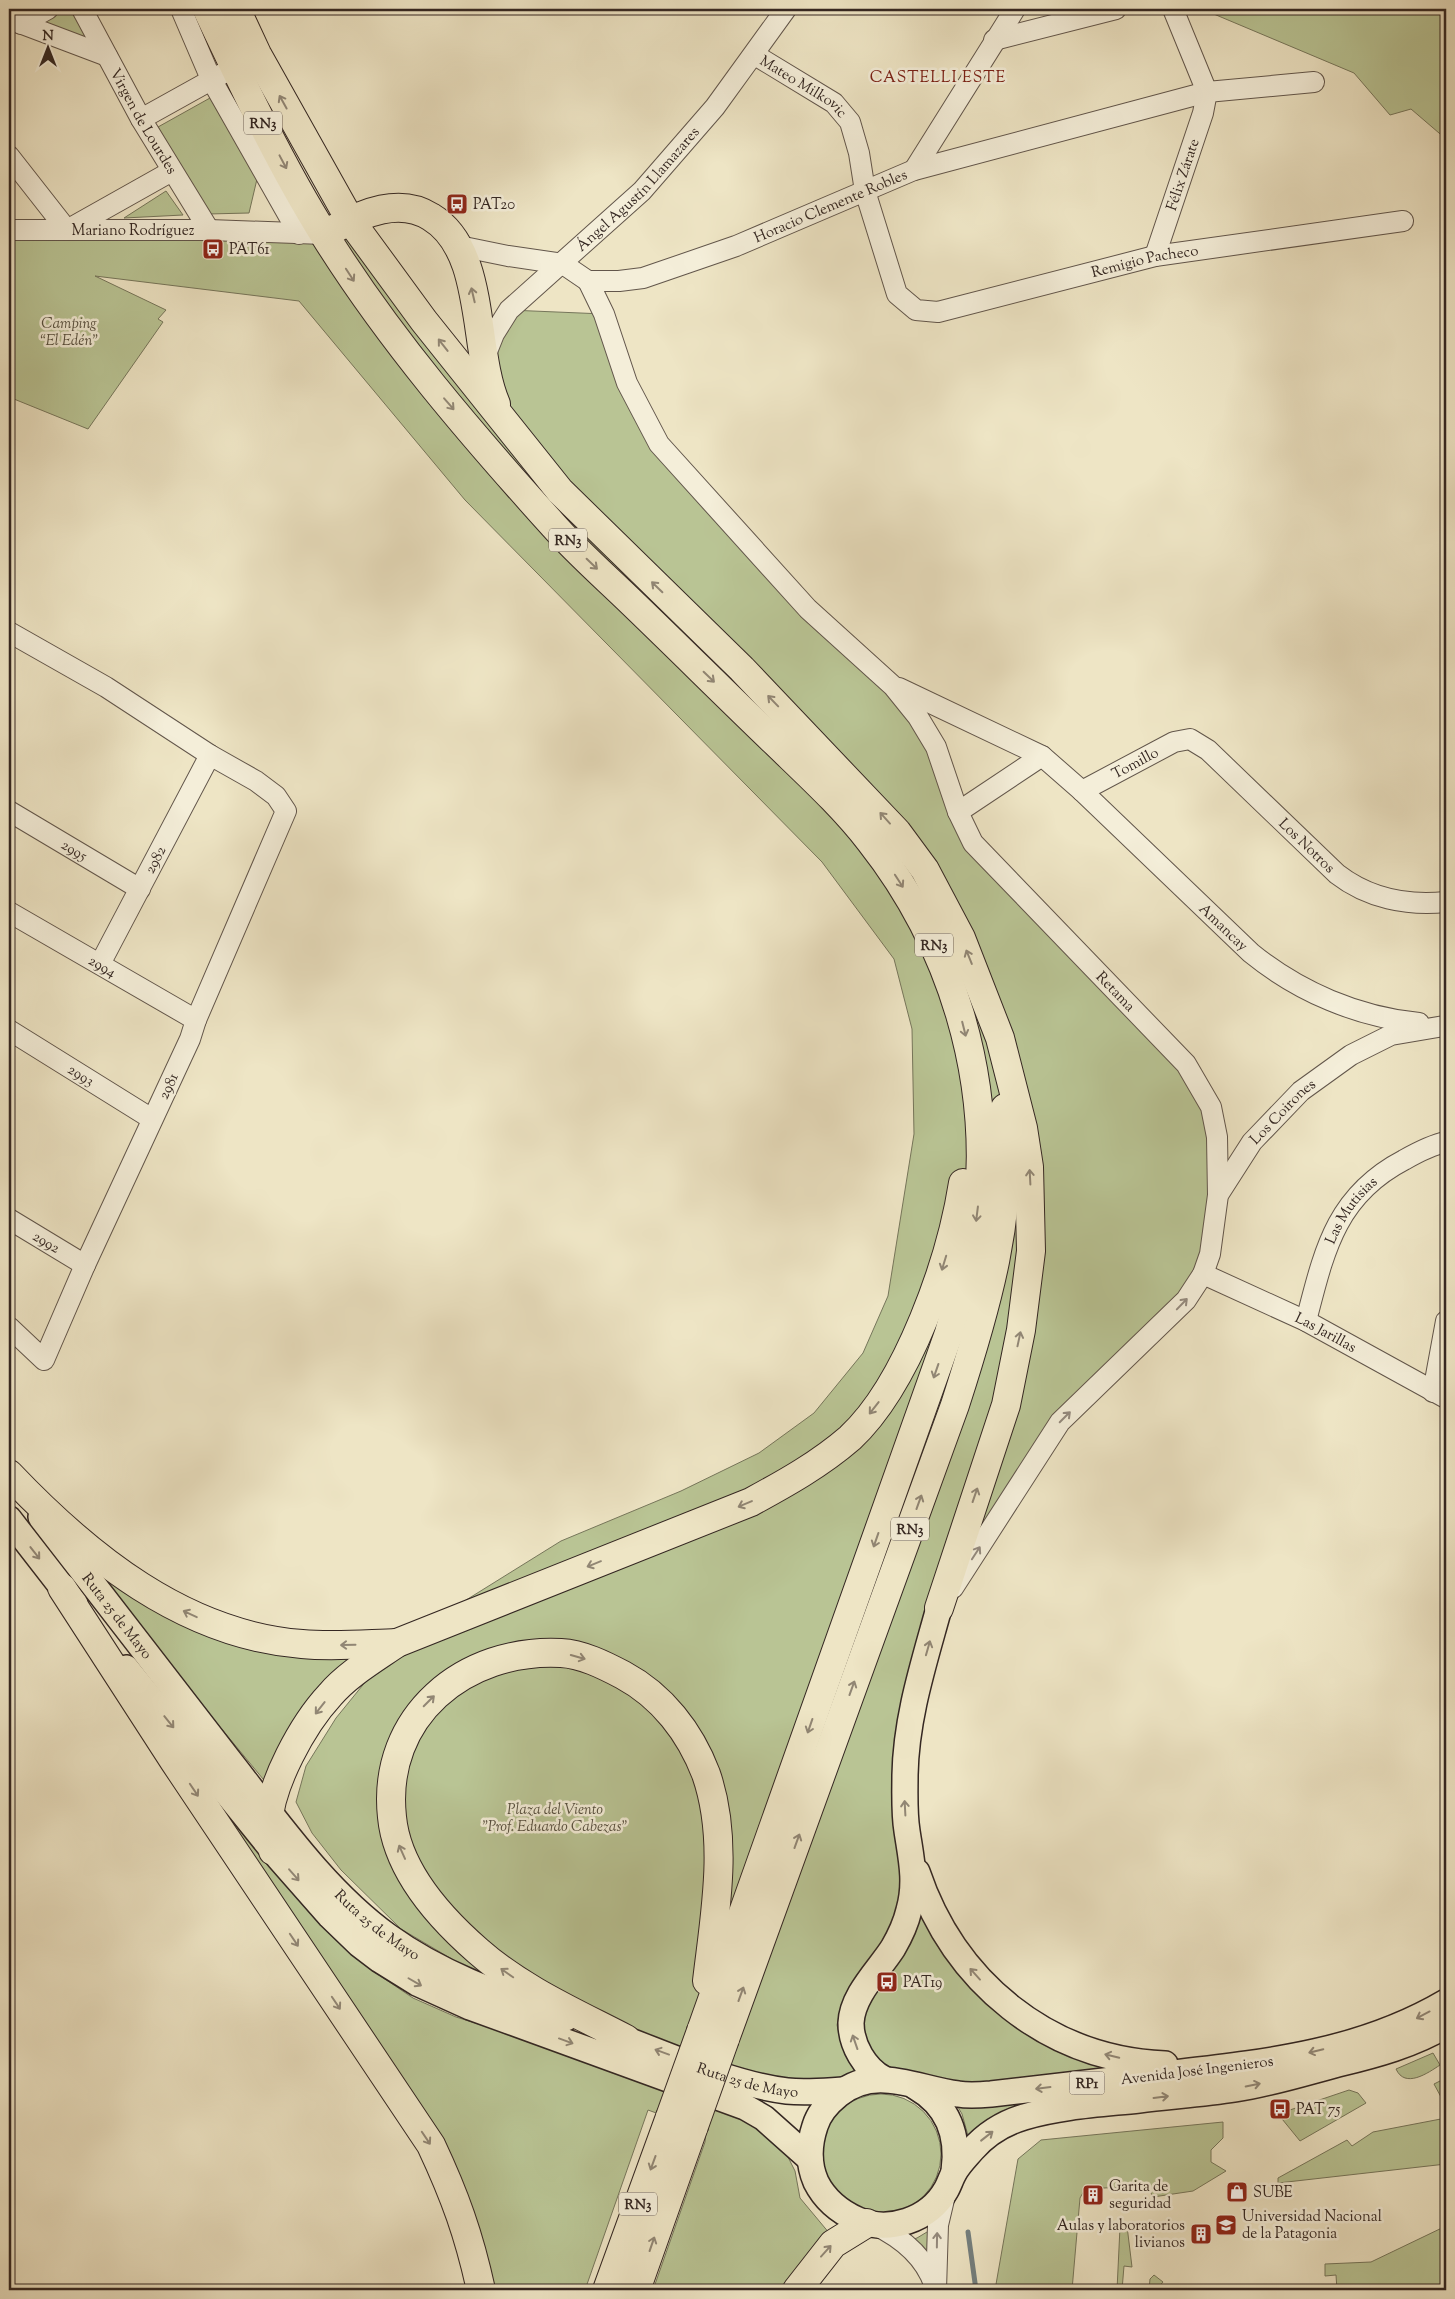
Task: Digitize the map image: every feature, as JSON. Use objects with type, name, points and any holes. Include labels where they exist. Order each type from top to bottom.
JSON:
[{"type":"highway","name":"RN3","points":[[207,9],[223,73],[311,234],[415,365],[555,528],[823,789],[869,839],[905,891],[937,950],[960,1014],[973,1066],[977,1095],[980,1152],[978,1208],[972,1246],[949,1333],[682,2122],[636,2290]]},
{"type":"highway","name":"RN3","points":[[236,9],[257,54],[350,220],[424,321],[560,492],[742,669],[897,832],[925,870],[948,911],[961,938],[986,1002],[1003,1084],[1006,1136],[1004,1212],[988,1297],[954,1405],[713,2035]]},
{"type":"highway","points":[[311,234],[371,211],[390,208],[424,212],[439,221],[459,246],[468,270],[476,304],[483,361],[494,397],[506,425]]},
{"type":"highway","points":[[939,1608],[1006,1405],[1028,1290],[1031,1251],[1029,1167],[1023,1128],[1010,1074],[986,1002]]},
{"type":"highway","points":[[273,1851],[268,1829],[270,1812],[292,1750],[308,1723],[330,1694],[362,1668],[397,1643],[751,1502],[794,1479],[851,1437],[877,1404],[900,1368],[922,1324],[959,1212],[977,1095]]},
{"type":"highway","points":[[9,1475],[44,1512],[86,1548],[156,1596],[193,1615],[230,1630],[266,1639],[302,1644],[397,1643]]},
{"type":"highway","points":[[62,1588],[174,1761],[430,2145],[458,2205],[468,2234],[481,2290]]},
{"type":"highway","points":[[626,2039],[541,1995],[507,1974],[478,1951],[440,1914],[414,1879],[399,1847],[392,1818],[391,1785],[398,1757],[408,1731],[425,1704],[454,1679],[484,1664],[519,1655],[562,1653],[602,1664],[635,1682],[665,1706],[688,1736],[706,1775],[715,1811],[719,1856],[713,2035]]},
{"type":"highway","name":"RN3","points":[[607,2290],[682,2122]]},
{"type":"highway","points":[[797,2290],[832,2244],[871,2224]]},
{"type":"main road","name":"Ruta 25 de Mayo","points":[[9,1475],[270,1812],[343,1899],[369,1922],[410,1952],[475,1986],[734,2078],[769,2088],[807,2092],[844,2090]]},
{"type":"main road","name":"Ruta 25 de Mayo","points":[[9,1519],[273,1851],[330,1916],[359,1944],[417,1983],[470,2007],[745,2106],[764,2118],[810,2159]]},
{"type":"main road","points":[[884,2079],[873,2073],[863,2061],[852,2033],[852,2017],[859,1998],[902,1930],[914,1890],[905,1802],[908,1737],[913,1701],[939,1608]]},
{"type":"main road","points":[[911,1856],[934,1913],[968,1967],[1007,2006],[1043,2030],[1079,2046],[1134,2061],[1188,2065],[1265,2063]]},
{"type":"main road","name":"Avenida José Ingenieros","points":[[844,2090],[863,2082],[884,2079],[959,2094],[992,2094],[1265,2063],[1363,2040],[1395,2029],[1446,2002]]},
{"type":"main road","name":"Avenida José Ingenieros","points":[[871,2224],[892,2225],[908,2221],[923,2214],[936,2204],[972,2150],[993,2131],[1025,2117],[1058,2110],[1236,2089],[1269,2082],[1370,2056],[1422,2038],[1446,2025]]},
{"type":"main road","name":"Avenida José Ingenieros","points":[[909,2084],[928,2094],[943,2110],[953,2129],[957,2150],[950,2181]]},
{"type":"main road","name":"RP1","points":[[844,2090],[829,2103],[817,2120],[811,2139],[810,2159],[816,2181],[828,2200],[846,2215],[871,2224]]},
{"type":"street","points":[[15,21],[48,9]]},
{"type":"street","name":"Virgen de Lourdes","points":[[82,9],[141,119],[209,230]]},
{"type":"street","points":[[141,119],[223,73],[180,9]]},
{"type":"street","points":[[770,34],[777,9]]},
{"type":"street","name":"Ángel Agustín Llamazares","points":[[483,361],[494,334],[509,310],[563,264],[642,191],[715,107],[770,34],[786,9]]},
{"type":"street","points":[[914,170],[1014,9]]},
{"type":"street","points":[[994,40],[1116,9]]},
{"type":"street","points":[[1173,9],[1207,92]]},
{"type":"street","points":[[15,21],[107,56]]},
{"type":"street","name":"Mateo Milkovic","points":[[754,55],[834,103],[850,122],[859,153],[864,191],[897,294]]},
{"type":"street","name":"Horacio Clemente Robles","points":[[588,281],[618,281],[658,274],[736,246],[914,170],[1207,92],[1314,82]]},
{"type":"street","name":"Félix Zárate","points":[[1155,256],[1203,113],[1207,92]]},
{"type":"street","name":"Mariano Rodríguez","points":[[9,156],[67,230],[209,230],[311,234]]},
{"type":"street","points":[[9,230],[67,230],[172,171]]},
{"type":"street","name":"Remigio Pacheco","points":[[897,294],[916,310],[938,312],[1155,256],[1403,221]]},
{"type":"street","points":[[459,246],[563,264],[588,281],[604,314],[627,383],[659,444],[808,609],[893,686]]},
{"type":"street","points":[[9,632],[106,687],[210,755]]},
{"type":"street","name":"Amancay","points":[[893,686],[1042,756],[1082,791],[1251,954],[1275,972],[1302,987],[1361,1012],[1395,1021],[1445,1026]]},
{"type":"street","name":"Retama","points":[[893,686],[918,717],[936,747],[958,812],[973,843],[1186,1064],[1211,1108],[1217,1137],[1218,1195]]},
{"type":"street","name":"Tomillo","points":[[1082,791],[1174,742],[1190,739]]},
{"type":"street","name":"Los Notros","points":[[1190,739],[1208,750],[1337,874],[1354,887],[1408,903],[1446,902]]},
{"type":"street","name":"2981","points":[[9,1327],[44,1360],[85,1265],[190,1039],[196,1020],[286,811],[276,796],[256,781],[210,755]]},
{"type":"street","name":"2982","points":[[100,964],[210,755]]},
{"type":"street","points":[[958,812],[1042,756]]},
{"type":"street","name":"2995","points":[[9,811],[140,889]]},
{"type":"street","name":"2994","points":[[9,912],[196,1020]]},
{"type":"street","name":"Los Coirones","points":[[939,1608],[1060,1422],[1186,1300],[1204,1274],[1210,1254],[1218,1195],[1252,1142],[1301,1092],[1351,1055],[1391,1035],[1445,1026]]},
{"type":"street","name":"2993","points":[[9,1030],[152,1119]]},
{"type":"street","name":"Las Mutisias","points":[[1306,1321],[1323,1254],[1348,1205],[1388,1168],[1434,1144],[1446,1142]]},
{"type":"street","name":"2992","points":[[9,1219],[85,1265]]},
{"type":"street","name":"Las Jarillas","points":[[1204,1274],[1306,1321],[1440,1395]]},
{"type":"street","points":[[1440,1395],[1446,1321]]},
{"type":"street","points":[[936,2290],[938,2225],[950,2181]]},
{"type":"street","points":[[871,2224],[897,2237],[911,2250],[931,2273],[936,2290]]},
{"type":"green space","points":[[63,9],[76,9],[95,44],[37,22]]},
{"type":"green space","points":[[1208,9],[1446,9],[1446,139],[1411,109],[1390,115],[1354,73],[1209,12]]},
{"type":"green space","points":[[210,98],[257,179],[249,213],[208,214],[158,127]]},
{"type":"green space","points":[[166,191],[183,215],[124,218]]},
{"type":"green space","points":[[350,220],[504,422],[483,361],[509,310],[604,314],[644,416],[918,717],[958,812],[1186,1064],[1217,1137],[1203,1274],[1060,1422],[939,1608],[903,1834],[900,1919],[841,2006],[837,2025],[841,2043],[859,2075],[831,2081],[799,2082],[743,2071],[489,1981],[401,1929],[341,1870],[312,1833],[296,1802],[306,1766],[336,1718],[397,1643],[561,1541],[681,1491],[759,1453],[814,1413],[863,1353],[888,1296],[914,1134],[912,1029],[894,959],[822,862],[465,500],[299,301],[95,276],[166,310],[158,319],[163,322],[88,429],[9,397],[9,230],[170,231]]},
{"type":"green space","points":[[81,1559],[119,1583],[362,1654],[268,1785]]},
{"type":"green space","points":[[149,1709],[308,1911],[373,1971],[413,1998],[456,2017],[640,2074],[752,2119],[786,2153],[795,2171],[800,2198],[830,2234],[786,2290],[653,2290],[705,2142],[706,2131],[648,2110],[585,2290],[485,2290],[467,2215]]},
{"type":"green space","points":[[920,1894],[964,1974],[1145,2069],[957,2086],[878,2065],[867,2049],[858,2014]]},
{"type":"green space","points":[[1433,2053],[1440,2065],[1417,2078],[1405,2078],[1396,2069]]},
{"type":"green space","points":[[1446,2078],[1446,2094],[1441,2097],[1434,2084]]},
{"type":"green space","points":[[1349,2090],[1358,2093],[1366,2103],[1300,2141],[1278,2114]]},
{"type":"green space","points":[[881,2094],[893,2095],[904,2099],[914,2104],[923,2112],[931,2121],[936,2131],[940,2142],[940,2166],[936,2177],[931,2187],[923,2196],[914,2204],[904,2209],[893,2213],[881,2214],[869,2213],[858,2209],[848,2204],[839,2196],[831,2187],[826,2177],[822,2166],[821,2154],[822,2142],[826,2131],[831,2121],[839,2112],[848,2104],[858,2099],[869,2095]]},
{"type":"green space","points":[[955,2102],[1019,2104],[985,2123],[969,2139],[962,2114]]},
{"type":"green space","points":[[1446,2118],[1446,2164],[1278,2183],[1278,2178],[1347,2140],[1352,2146],[1373,2132]]},
{"type":"green space","points":[[1223,2122],[1223,2138],[1211,2150],[1211,2162],[1226,2171],[1193,2191],[1153,2197],[1150,2191],[1142,2186],[1085,2189],[1080,2198],[1072,2290],[995,2290],[1018,2159],[1041,2140]]},
{"type":"green space","points":[[1123,2223],[1127,2226],[1132,2267],[1124,2266],[1122,2290],[1117,2290],[1120,2227]]},
{"type":"green space","points":[[1446,2226],[1446,2290],[1337,2290],[1336,2275],[1325,2276],[1325,2264],[1371,2262]]},
{"type":"green space","points":[[932,2229],[930,2257],[907,2241],[917,2238]]},
{"type":"green space","points":[[1154,2275],[1163,2282],[1156,2290],[1149,2290],[1150,2279]]},
{"type":"waterway","points":[[968,2232],[976,2290]]},
{"type":"place","name":"PAT20","points":[[457,204]]},
{"type":"place","name":"PAT61","points":[[213,249]]},
{"type":"place","name":"PAT19","points":[[887,1982]]},
{"type":"place","name":"PAT 75","points":[[1280,2109]]},
{"type":"place","name":"SUBE","points":[[1237,2192]]},
{"type":"place","name":"Garita de seguridad","points":[[1093,2195]]},
{"type":"place","name":"Universidad Nacional de la Patagonia","points":[[1226,2225]]},
{"type":"place","name":"Aulas y laboratorios livianos","points":[[1201,2234]]},
{"type":"district","name":"CASTELLI ESTE","points":[[938,76]]},
{"type":"park label","name":"Camping “El Edén”","points":[[69,332]]},
{"type":"park label","name":"Plaza del Viento \"Prof. Eduardo Cabezas\"","points":[[555,1818]]}]
